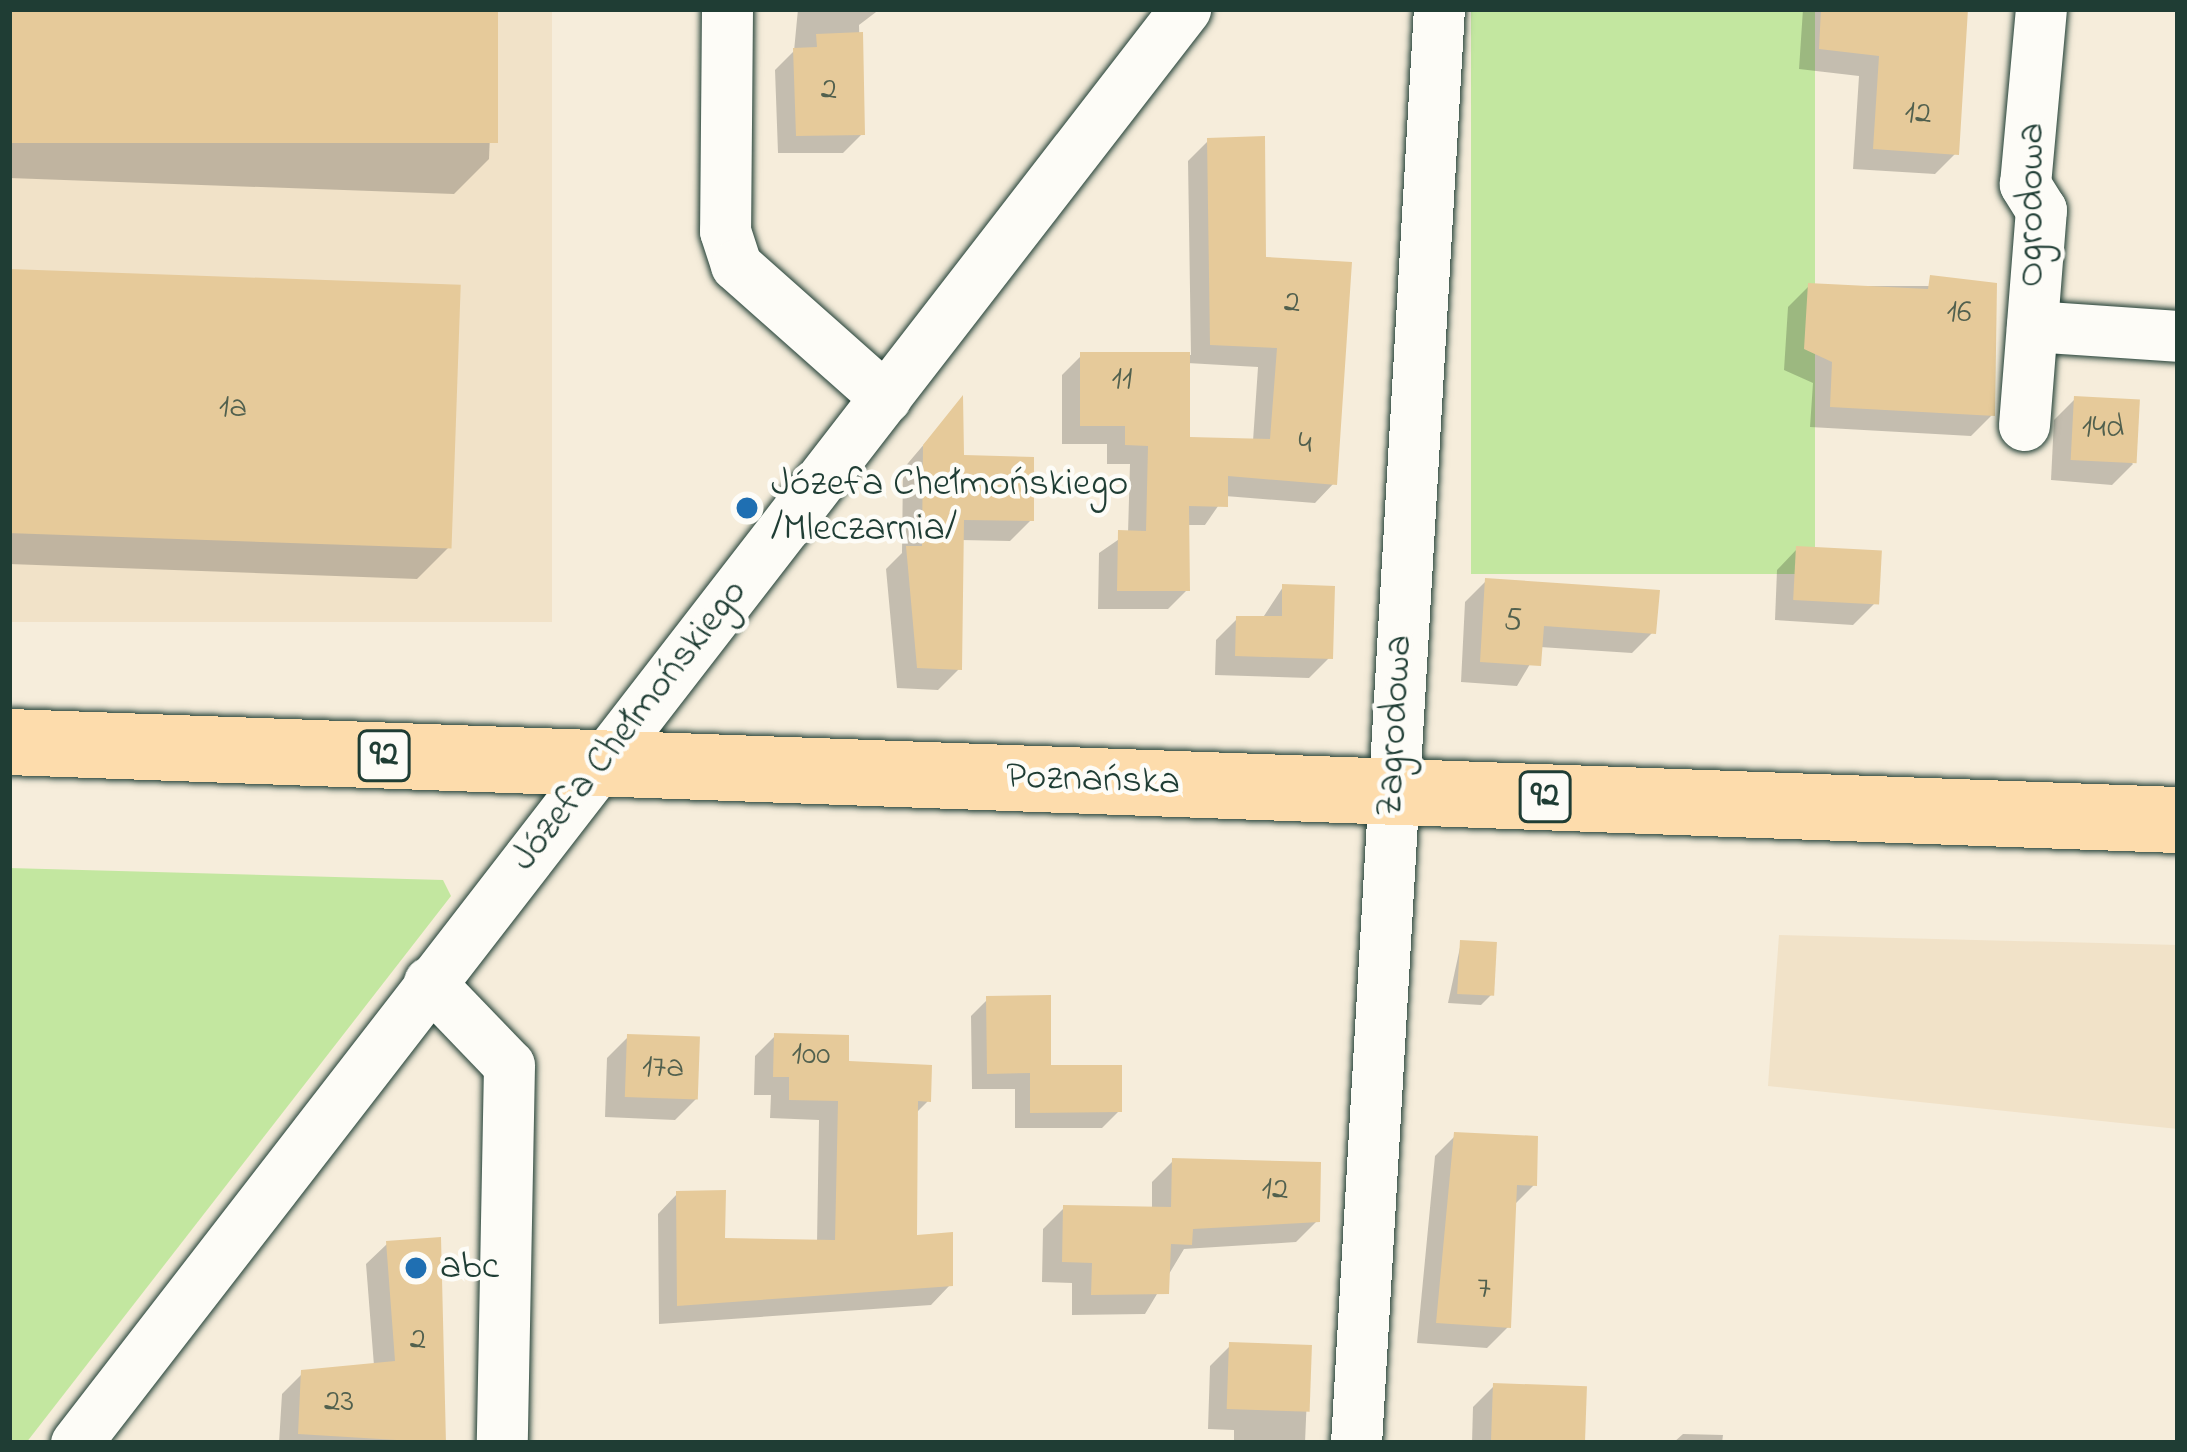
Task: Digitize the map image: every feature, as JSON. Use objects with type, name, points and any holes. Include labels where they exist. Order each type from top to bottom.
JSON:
[{"type":"main road","name":"Poznańska","points":[[9,742],[2178,820]]},
{"type":"street","points":[[727,9],[725,231],[736,265],[886,398]]},
{"type":"street","name":"Józefa Chełmońskiego","points":[[76,1443],[1185,9]]},
{"type":"street","name":"Zagrodowa","points":[[1356,1443],[1439,9]]},
{"type":"street","name":"Ogrodowa","points":[[2041,9],[2025,184],[2041,211],[2032,326],[2178,336]]},
{"type":"street","points":[[2024,425],[2032,326]]},
{"type":"street","points":[[429,982],[508,1065],[502,1443]]},
{"type":"shaded area","points":[[9,9],[552,9],[552,622],[9,622]]},
{"type":"shaded area","points":[[1779,935],[2178,945],[2178,1129],[1768,1086]]},
{"type":"green space","points":[[1471,9],[1815,9],[1815,574],[1471,574]]},
{"type":"green space","points":[[9,868],[443,880],[451,896],[26,1443],[9,1443]]},
{"type":"building","points":[[9,9],[498,9],[498,143],[9,143]]},
{"type":"building","points":[[1821,9],[1968,9],[1959,155],[1873,149],[1879,56],[1819,49]]},
{"type":"building","points":[[863,32],[865,135],[796,136],[793,48],[817,47],[816,34]]},
{"type":"building","points":[[1265,136],[1266,257],[1352,262],[1337,485],[1228,476],[1228,507],[1189,506],[1190,591],[1117,591],[1118,530],[1146,531],[1148,446],[1125,445],[1125,426],[1080,426],[1080,352],[1190,352],[1190,437],[1270,439],[1277,348],[1210,345],[1207,138]]},
{"type":"building","points":[[9,269],[461,285],[452,549],[9,533]]},
{"type":"building","points":[[1930,275],[1997,283],[1995,416],[1830,407],[1832,362],[1804,349],[1808,283],[1928,289]]},
{"type":"building","points":[[963,395],[964,455],[1034,457],[1034,521],[964,520],[962,670],[917,668],[906,546],[922,546],[923,445]]},
{"type":"building","points":[[2074,396],[2140,399],[2137,463],[2071,460]]},
{"type":"building","points":[[1796,546],[1882,551],[1879,604],[1793,600]]},
{"type":"building","points":[[1485,578],[1660,590],[1656,634],[1544,626],[1541,666],[1480,662]]},
{"type":"building","points":[[1282,584],[1335,586],[1333,659],[1235,656],[1236,616],[1282,616]]},
{"type":"building","points":[[1460,940],[1497,942],[1494,996],[1457,994]]},
{"type":"building","points":[[1051,995],[1051,1065],[1122,1065],[1122,1112],[1030,1113],[1030,1073],[987,1074],[986,996]]},
{"type":"building","points":[[774,1033],[849,1035],[849,1061],[932,1065],[931,1102],[918,1101],[917,1235],[953,1232],[953,1286],[677,1306],[676,1191],[726,1190],[725,1238],[835,1240],[838,1101],[789,1100],[789,1077],[773,1077]]},
{"type":"building","points":[[627,1034],[700,1037],[698,1100],[625,1097]]},
{"type":"building","points":[[1454,1132],[1538,1136],[1537,1186],[1517,1185],[1511,1328],[1436,1323]]},
{"type":"building","points":[[1172,1158],[1321,1162],[1320,1222],[1193,1229],[1192,1245],[1171,1244],[1169,1294],[1091,1295],[1092,1263],[1062,1262],[1063,1205],[1171,1207]]},
{"type":"building","points":[[441,1237],[446,1443],[298,1434],[301,1370],[395,1361],[386,1241]]},
{"type":"building","points":[[1229,1342],[1312,1345],[1310,1412],[1227,1409]]},
{"type":"building","points":[[1493,1383],[1587,1386],[1585,1443],[1491,1443]]},
{"type":"place","name":"Józefa Chełmońskiego /Mleczarnia/","points":[[747,508]]},
{"type":"place","name":"abc","points":[[416,1268]]}]
